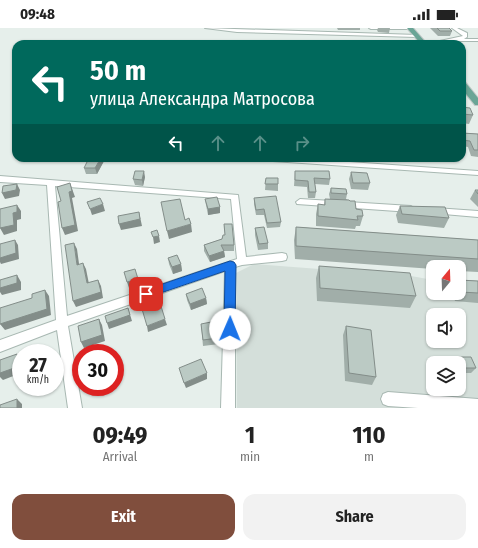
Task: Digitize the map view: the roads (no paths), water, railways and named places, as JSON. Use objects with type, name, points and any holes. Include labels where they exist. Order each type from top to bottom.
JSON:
[{"type":"main road","points":[[410,28],[420,40]]},
{"type":"main road","points":[[466,89],[478,103]]},
{"type":"street","points":[[207,28],[237,31],[417,36]]},
{"type":"street","points":[[325,34],[330,29],[372,30],[371,28],[410,28]]},
{"type":"street","points":[[454,28],[465,34]]},
{"type":"street","points":[[446,40],[465,37],[468,28]]},
{"type":"street","points":[[446,40],[478,40]]},
{"type":"street","points":[[317,162],[478,173]]},
{"type":"street","points":[[0,179],[235,197],[242,261]]},
{"type":"street","points":[[51,183],[62,323],[75,408]]},
{"type":"street","points":[[300,202],[478,214]]},
{"type":"street","points":[[0,346],[242,261],[282,257]]},
{"type":"street","points":[[228,408],[230,265]]},
{"type":"street","points":[[388,399],[478,406]]}]
